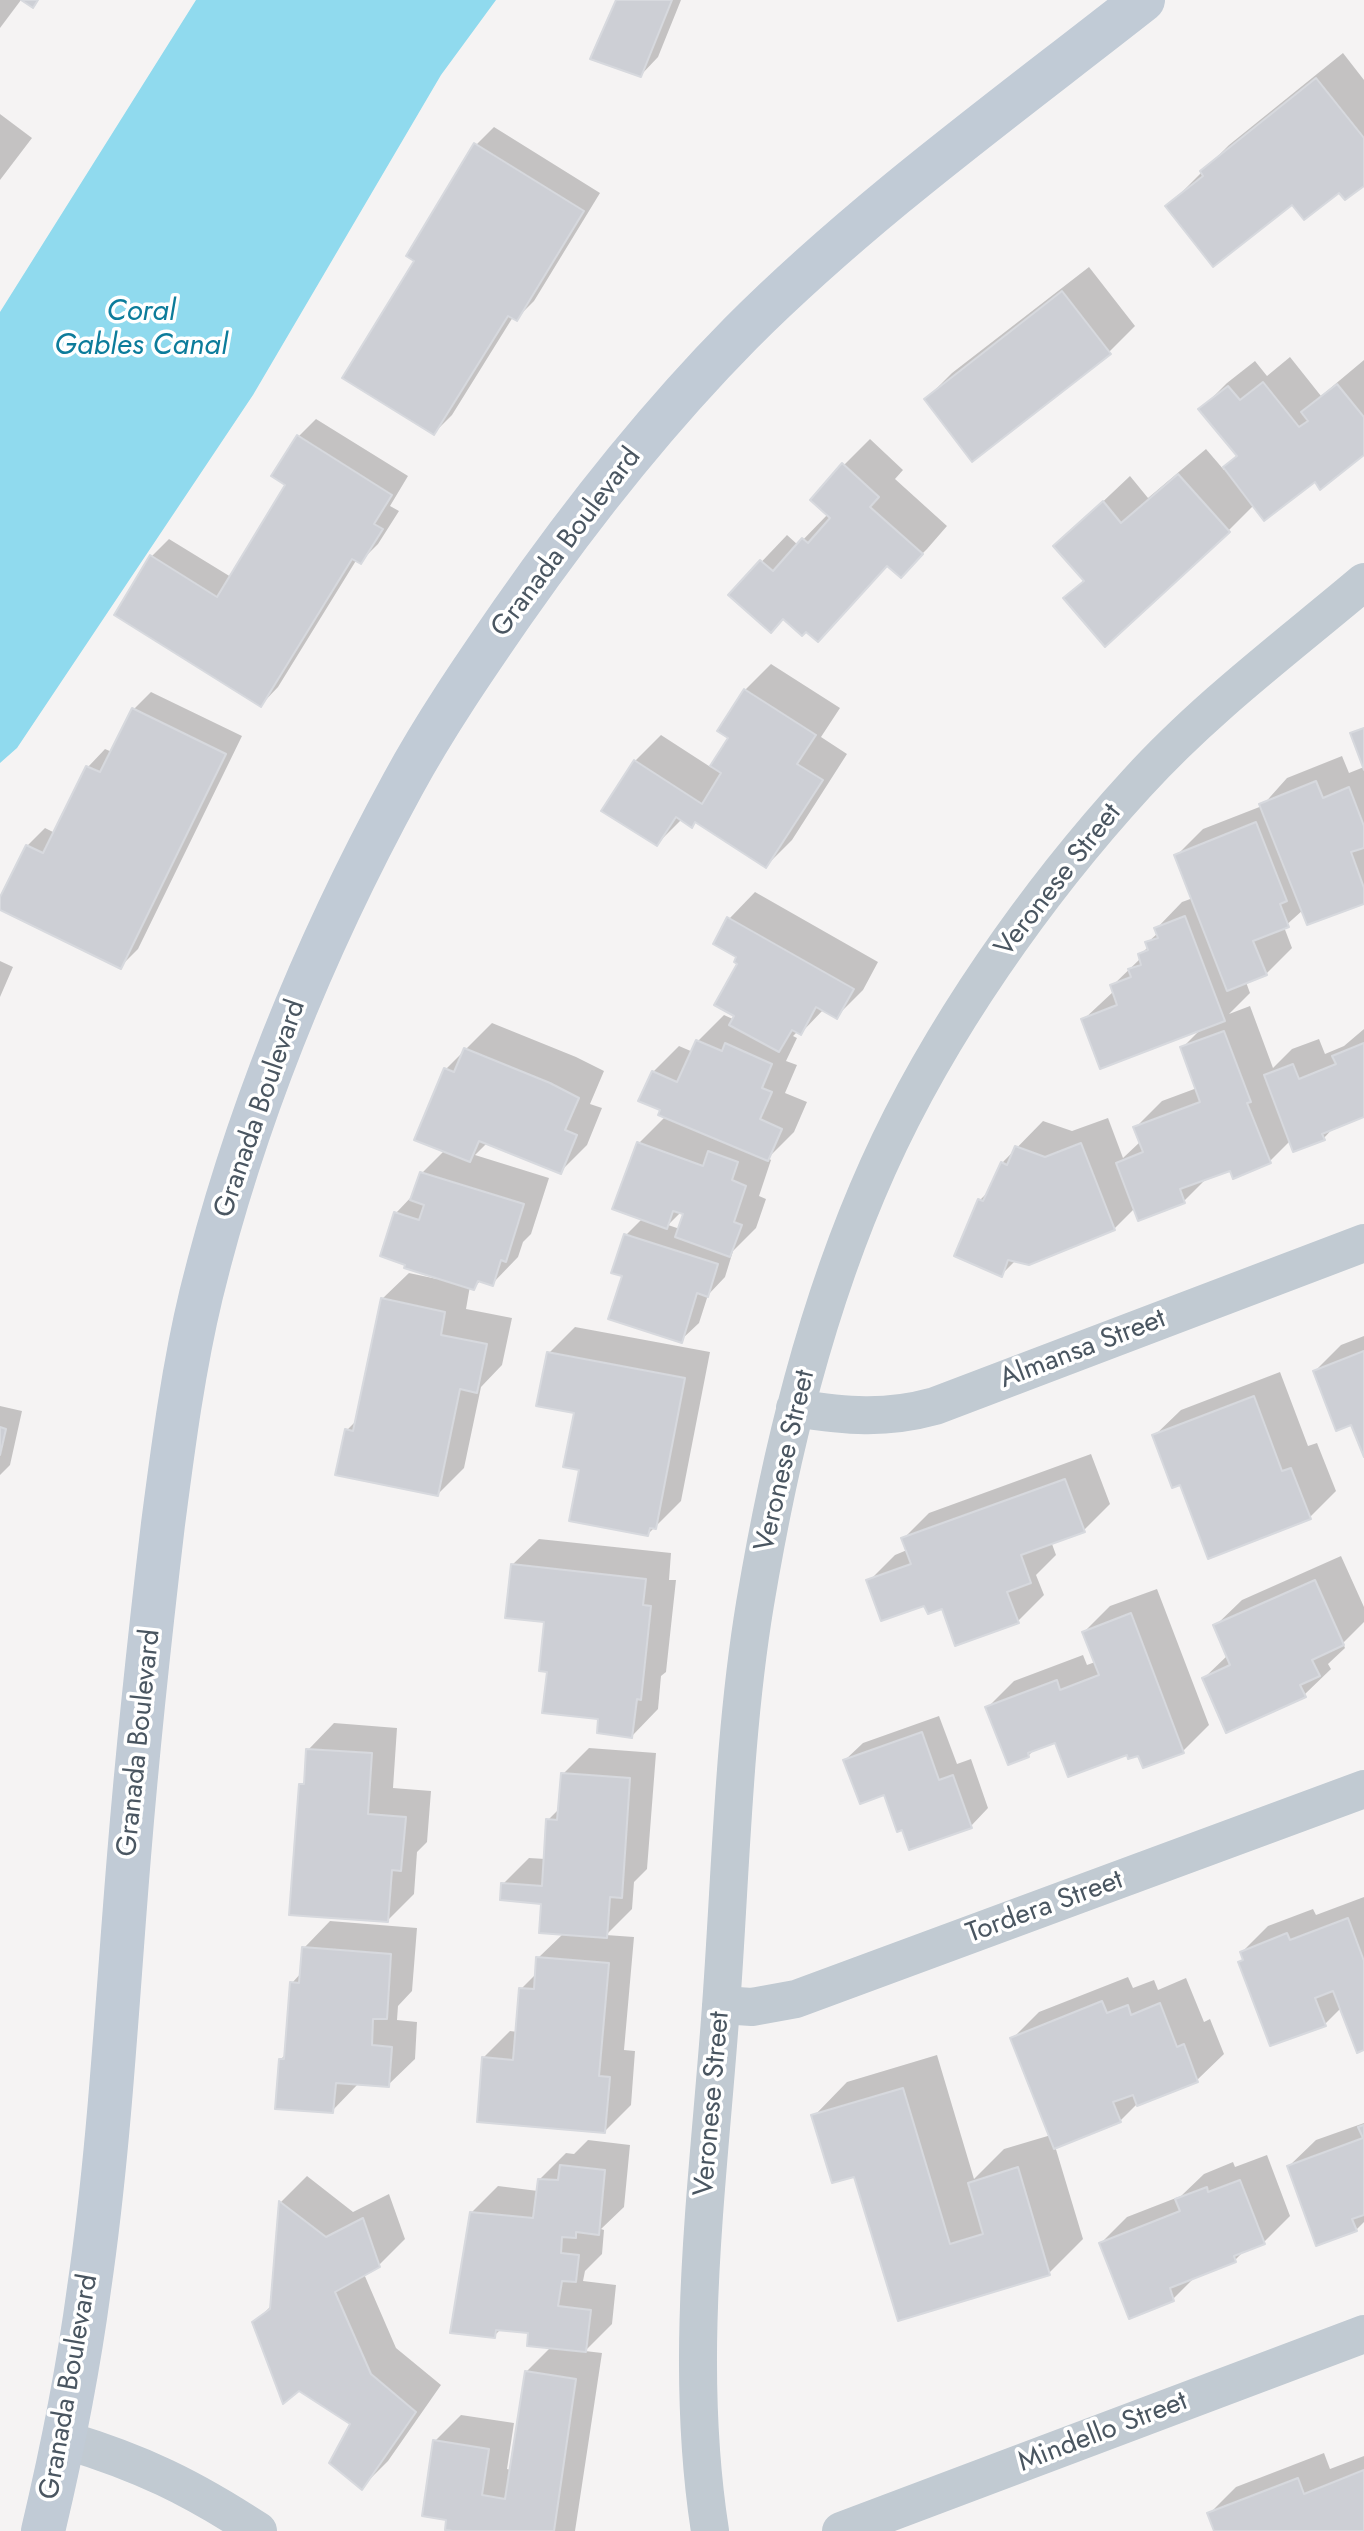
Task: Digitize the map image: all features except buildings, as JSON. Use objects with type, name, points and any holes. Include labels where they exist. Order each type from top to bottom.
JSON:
[{"type":"street","name":"Granada Boulevard","points":[[43,2531],[65,2440],[91,2281],[143,1694],[164,1514],[188,1366],[199,1303],[216,1238],[261,1094],[291,1015],[346,893],[406,777],[487,650],[571,528],[627,460],[742,332],[815,264],[943,157],[1143,0]]},
{"type":"street","name":"Veronese Street","points":[[710,2531],[699,2444],[697,2379],[706,2179],[746,1675],[757,1591],[795,1408],[830,1290],[879,1166],[945,1044],[1015,933],[1052,882],[1140,779],[1201,719],[1364,582]]},
{"type":"street","name":"Almansa Street","points":[[795,1408],[862,1417],[900,1414],[935,1406],[1364,1243]]},
{"type":"street","name":"Tordera Street","points":[[721,2005],[752,2007],[796,1999],[1364,1789]]},
{"type":"street","name":"Mindello Street","points":[[841,2531],[1364,2334]]},
{"type":"street","points":[[65,2440],[122,2457],[164,2475],[208,2498],[258,2531]]},
{"type":"water","name":"Coral Gables Canal","points":[[196,0],[496,0],[441,75],[253,395],[17,748],[0,763],[0,312]]}]
